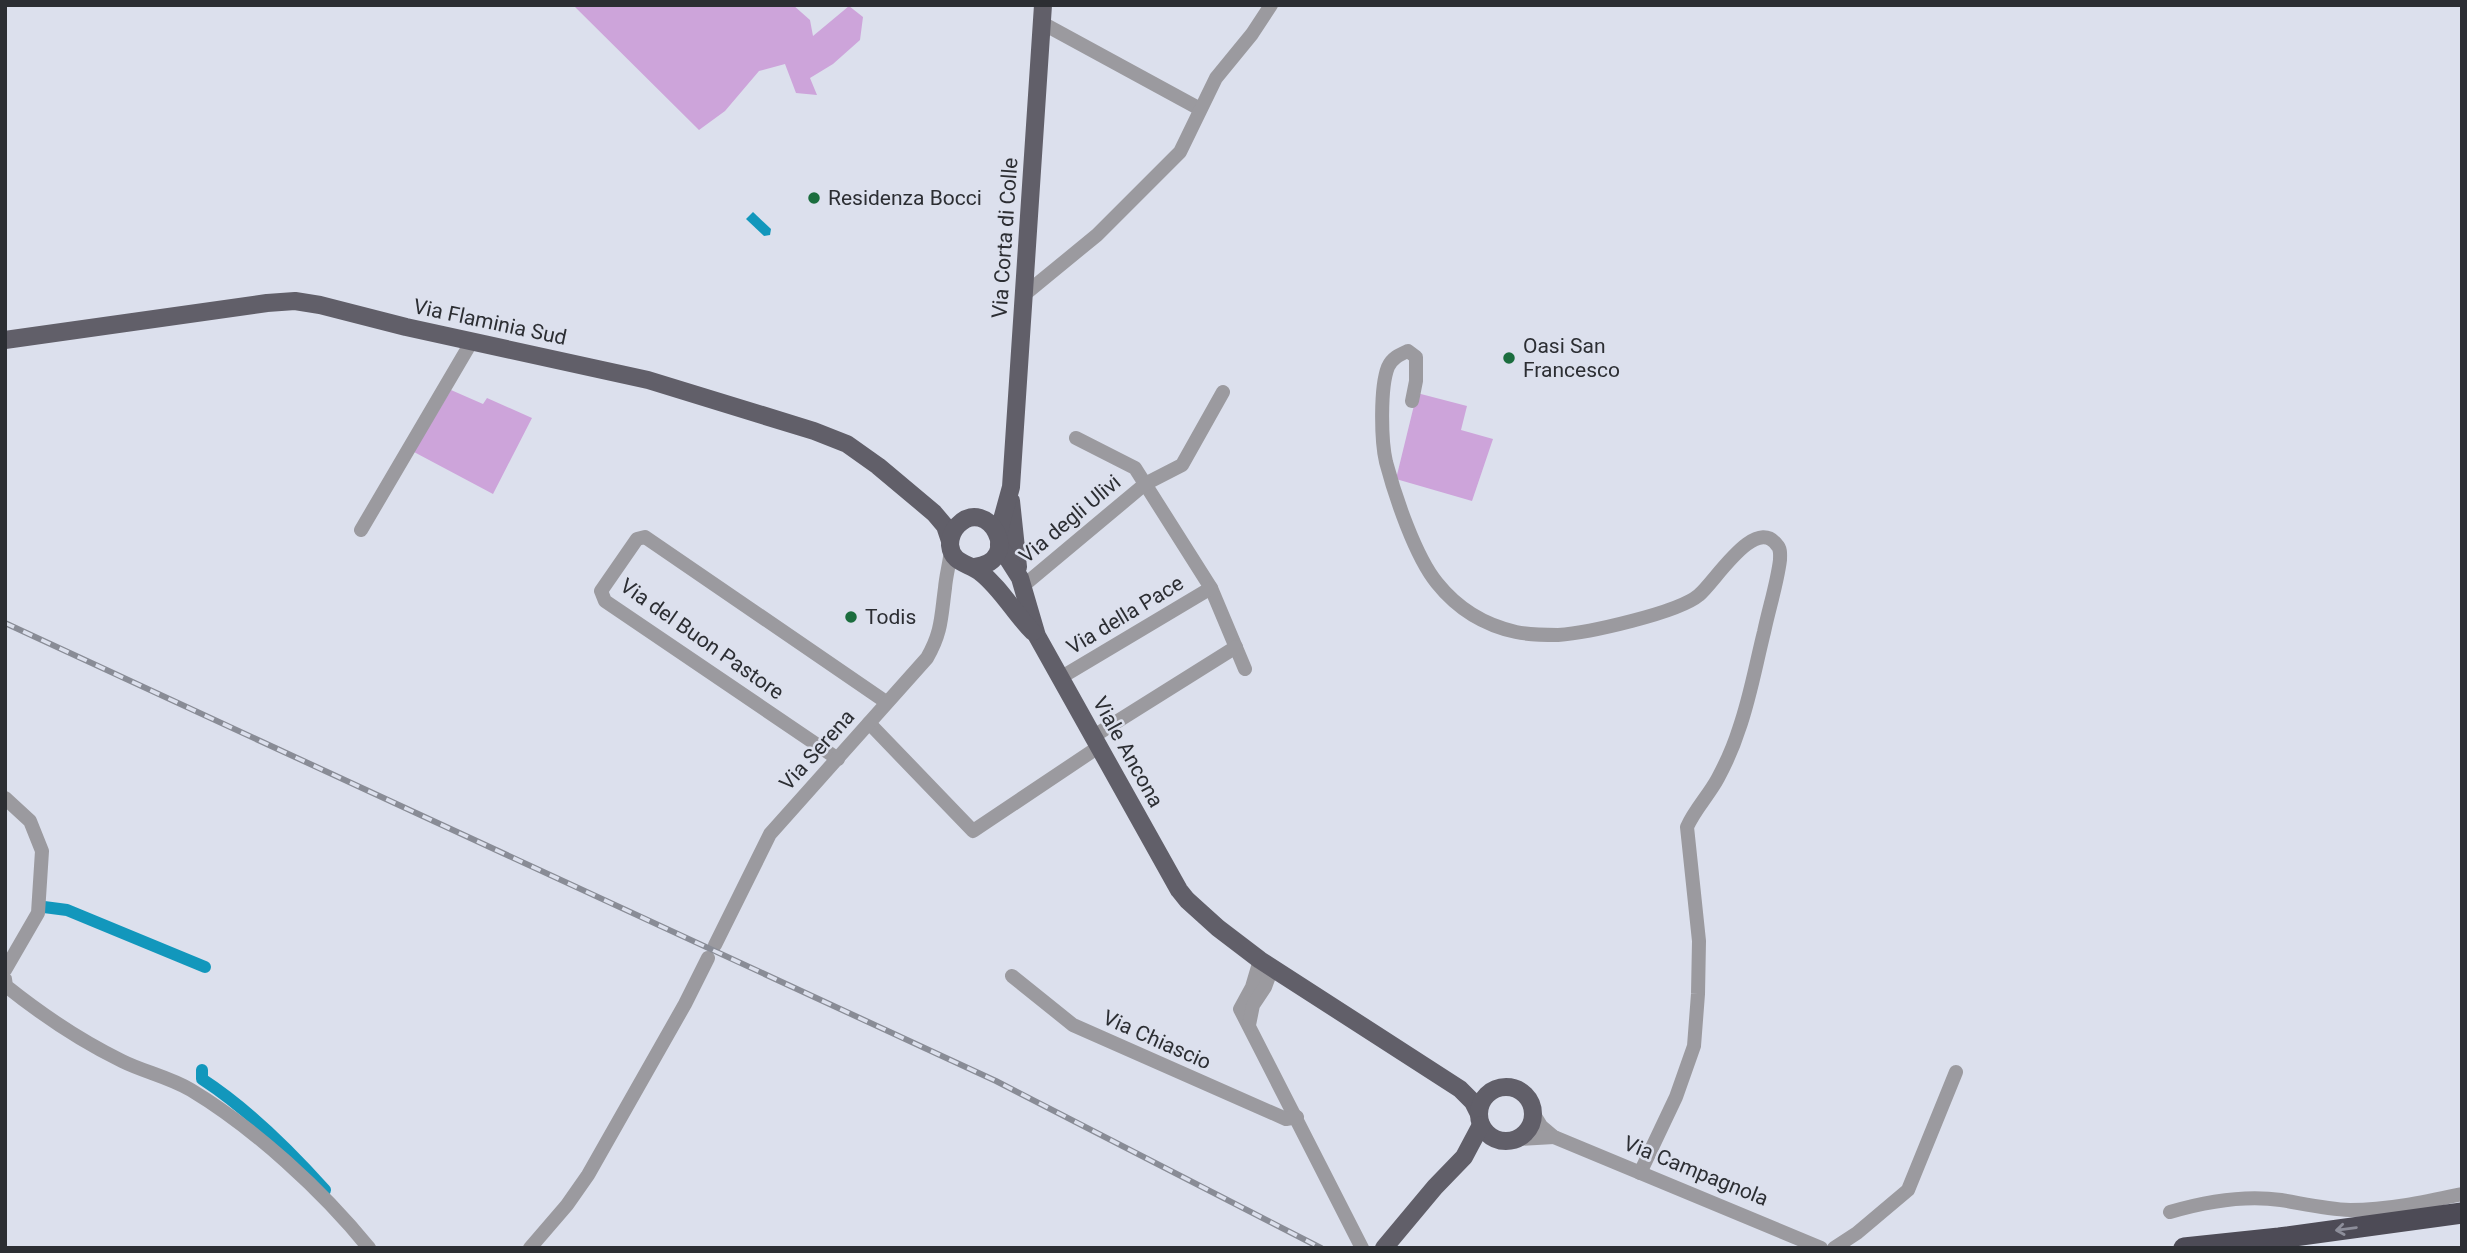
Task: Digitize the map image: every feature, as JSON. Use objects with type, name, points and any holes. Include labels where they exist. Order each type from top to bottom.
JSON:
[{"type":"highway","points":[[2184,1248],[2462,1213]]},
{"type":"main road","name":"Via Corta di Colle","points":[[999,540],[1011,481],[1043,14]]},
{"type":"main road","name":"Via Flaminia Sud","points":[[5,340],[295,301],[649,380],[814,431],[847,444],[934,513],[945,526],[957,560],[971,567]]},
{"type":"main road","name":"Via Corta di Colle","points":[[972,520],[995,506],[1011,481]]},
{"type":"main road","name":"Viale Ancona","points":[[1011,481],[1020,592]]},
{"type":"main road","name":"Via Flaminia Sud","points":[[934,513],[988,522],[999,540]]},
{"type":"main road","points":[[951,545],[957,526],[972,520]]},
{"type":"main road","name":"Viale Ancona","points":[[999,540],[1037,636],[1179,890]]},
{"type":"main road","points":[[971,567],[989,563],[998,552],[999,540]]},
{"type":"main road","name":"Viale Ancona","points":[[971,567],[1020,592]]},
{"type":"main road","name":"Via Campagnola","points":[[1179,890],[1218,928],[1266,964],[1460,1089],[1473,1102],[1484,1126],[1510,1142],[1518,1139]]},
{"type":"main road","name":"Via Campagnola","points":[[1460,1089],[1487,1095],[1503,1087],[1520,1091],[1531,1104],[1533,1113]]},
{"type":"main road","points":[[1384,1248],[1464,1157],[1484,1126],[1483,1100],[1487,1095]]},
{"type":"main road","points":[[1518,1139],[1530,1128],[1533,1113]]},
{"type":"street","points":[[1024,294],[1097,235],[1180,152],[1216,78],[1252,34],[1270,5]]},
{"type":"street","points":[[1043,14],[1200,109]]},
{"type":"street","points":[[361,530],[472,341]]},
{"type":"street","points":[[1412,401],[1417,368],[1416,357],[1408,351],[1396,356],[1388,367],[1382,437],[1386,460],[1424,566],[1449,597],[1483,622],[1519,632],[1560,635],[1650,616],[1686,604],[1698,596],[1753,538],[1770,539],[1780,549],[1774,587],[1739,730],[1718,778],[1694,812],[1687,827],[1699,941],[1694,1046],[1676,1097],[1640,1172]]},
{"type":"street","name":"Via degli Ulivi","points":[[1020,592],[1144,484],[1182,465],[1223,393]]},
{"type":"street","name":"Via degli Ulivi","points":[[1076,438],[1135,468],[1211,587],[1245,669]]},
{"type":"street","name":"Via del Buon Pastore","points":[[838,759],[605,601],[601,591],[637,540],[645,537],[886,702]]},
{"type":"street","name":"Via Serena","points":[[530,1248],[567,1205],[588,1175],[685,1004],[770,834],[926,658],[937,640],[942,626],[951,545]]},
{"type":"street","points":[[945,586],[956,572],[971,567]]},
{"type":"street","name":"Via della Pace","points":[[1060,678],[1211,587]]},
{"type":"street","points":[[869,723],[972,831],[1097,741],[1236,647]]},
{"type":"street","points":[[5,799],[30,821],[42,851],[37,913],[5,970]]},
{"type":"street","points":[[1249,1025],[1253,1006],[1261,993],[1266,964]]},
{"type":"street","points":[[1266,964],[1240,1009],[1362,1248]]},
{"type":"street","name":"Via Chiascio","points":[[1012,976],[1073,1025],[1286,1119],[1297,1117]]},
{"type":"street","points":[[5,979],[6,986],[33,1008],[122,1061],[188,1088],[233,1119],[307,1181],[369,1248]]},
{"type":"street","points":[[1261,993],[1274,986],[1301,986]]},
{"type":"street","points":[[1834,1248],[1857,1233],[1908,1190],[1956,1072]]},
{"type":"street","name":"Via Campagnola","points":[[1533,1113],[1541,1126],[1554,1137],[1821,1248]]},
{"type":"street","name":"Via Campagnola","points":[[1518,1139],[1554,1137]]},
{"type":"street","points":[[2170,1212],[2207,1203],[2255,1199],[2281,1200],[2327,1208],[2375,1209],[2400,1207],[2462,1194]]},
{"type":"shaded area","points":[[573,5],[793,5],[810,20],[813,36],[849,6],[863,17],[860,40],[833,64],[810,78],[817,95],[796,93],[785,64],[759,71],[725,111],[699,130]]},
{"type":"shaded area","points":[[451,390],[483,404],[487,398],[532,418],[493,494],[414,452]]},
{"type":"shaded area","points":[[1417,393],[1467,406],[1461,430],[1493,439],[1472,501],[1396,479]]},
{"type":"water","points":[[753,212],[771,229],[770,235],[764,236],[746,219]]},
{"type":"waterway","points":[[44,907],[67,910],[205,967]]},
{"type":"waterway","points":[[202,1070],[202,1079],[267,1131],[325,1190]]},
{"type":"railway","points":[[5,623],[996,1081],[1321,1248]]},
{"type":"place","name":"Residenza Bocci","points":[[814,198]]},
{"type":"place","name":"Oasi San Francesco","points":[[1509,358]]},
{"type":"place","name":"Todis","points":[[851,617]]}]
